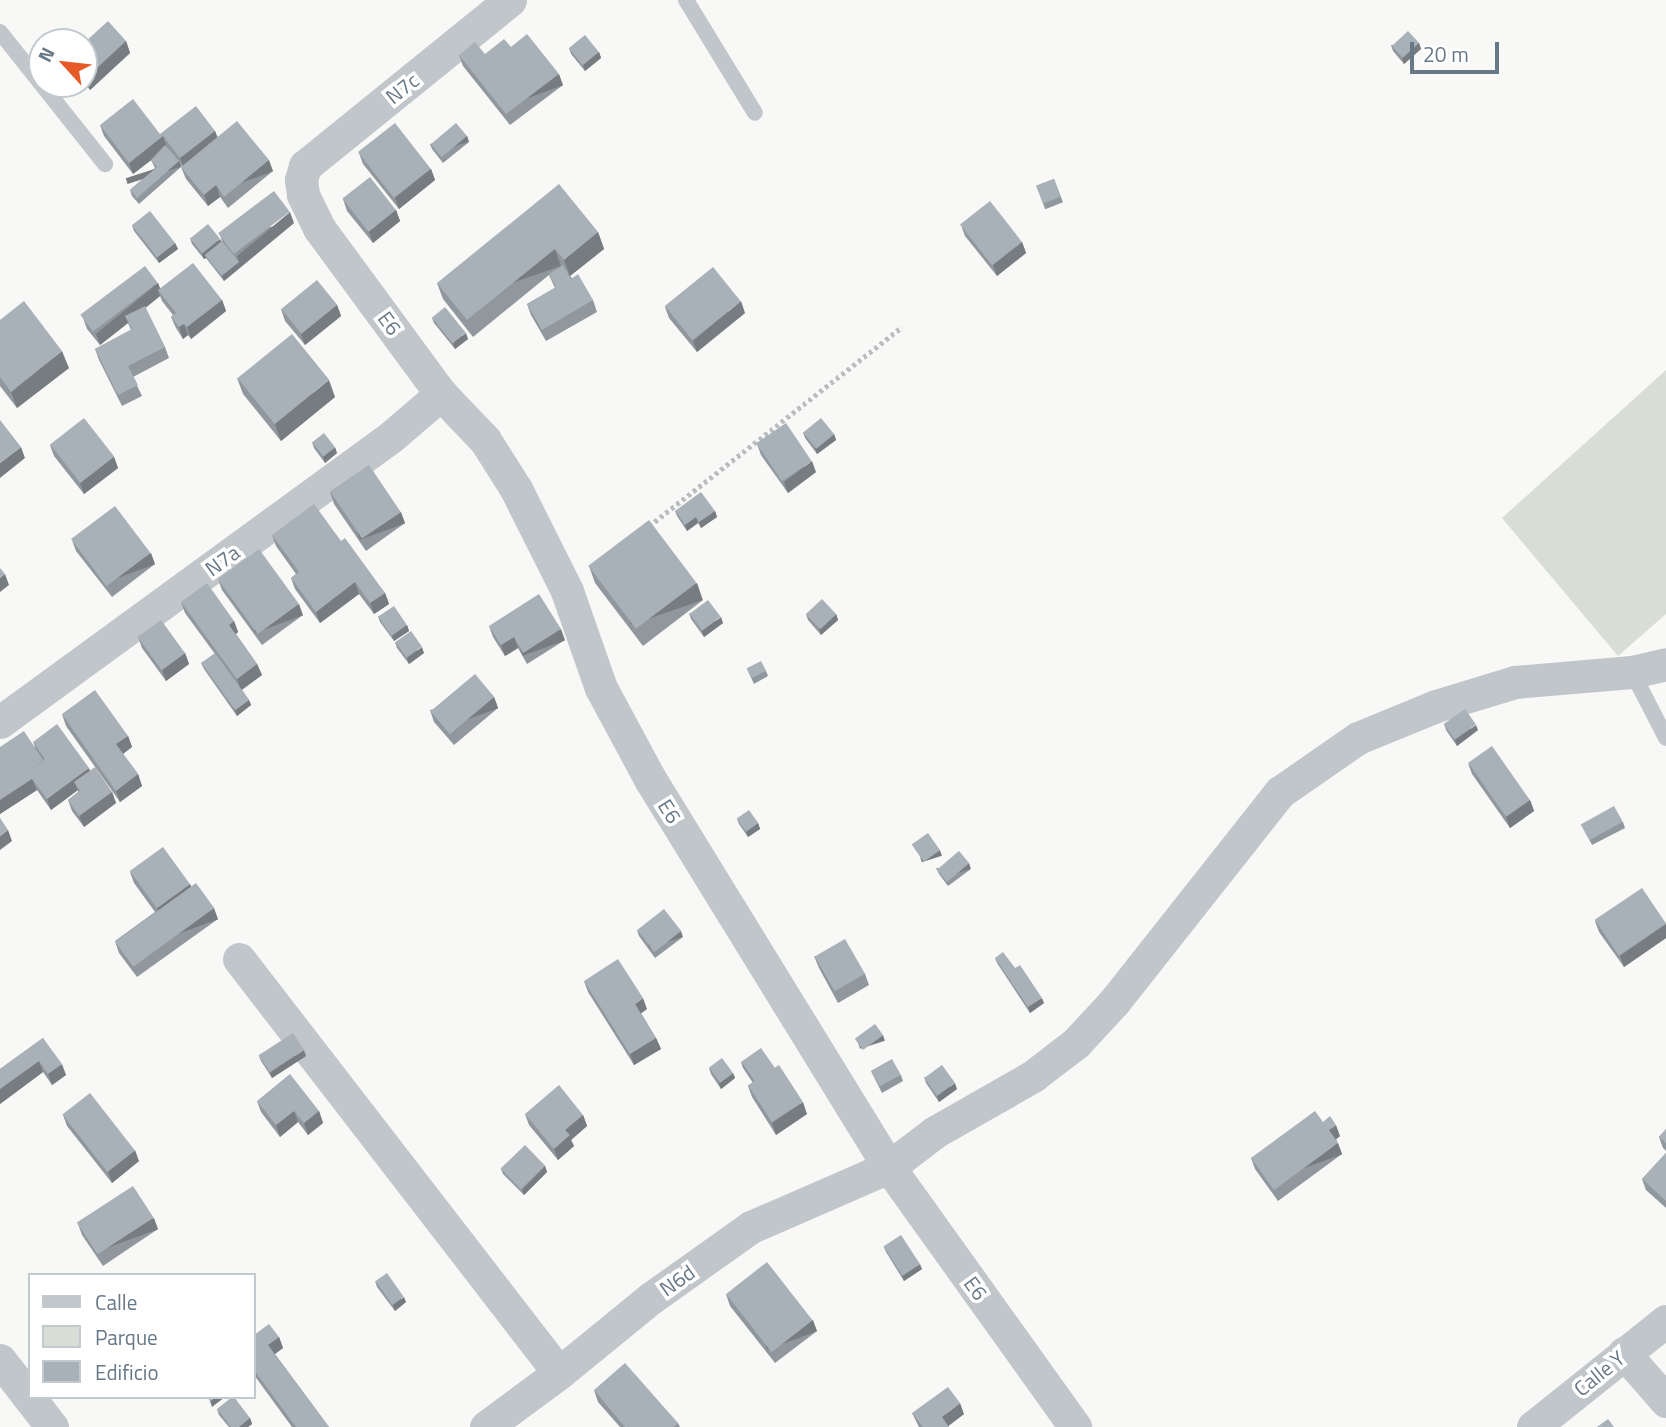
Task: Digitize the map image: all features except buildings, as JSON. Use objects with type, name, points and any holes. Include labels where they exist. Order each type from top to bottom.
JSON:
[{"type":"street","name":"N7c","points":[[301,180],[305,166],[510,0]]},
{"type":"street","name":"E6","points":[[301,180],[303,195],[319,228],[441,394],[485,440],[516,489],[567,591],[601,688],[650,779],[888,1167],[1075,1427]]},
{"type":"street","name":"N7a","points":[[0,722],[392,436],[441,394]]},
{"type":"street","name":"N6d","points":[[486,1427],[559,1373],[651,1298],[751,1227],[888,1167],[935,1132],[1033,1076],[1076,1043],[1114,1002],[1280,792],[1358,738],[1436,706],[1515,682],[1632,672],[1666,664]]},
{"type":"street","points":[[239,959],[559,1373]]},
{"type":"street","name":"Calle Y","points":[[1533,1427],[1666,1321]]},
{"type":"street","points":[[1624,1353],[1666,1401]]},
{"type":"street","points":[[0,1360],[28,1396]]},
{"type":"street","points":[[30,1399],[52,1427]]},
{"type":"lane","points":[[686,0],[755,113]]},
{"type":"lane","points":[[0,32],[105,164]]},
{"type":"lane","points":[[1632,672],[1666,738]]},
{"type":"path","points":[[642,531],[902,327]]},
{"type":"green space","points":[[1666,370],[1666,614],[1618,656],[1502,518]]}]
